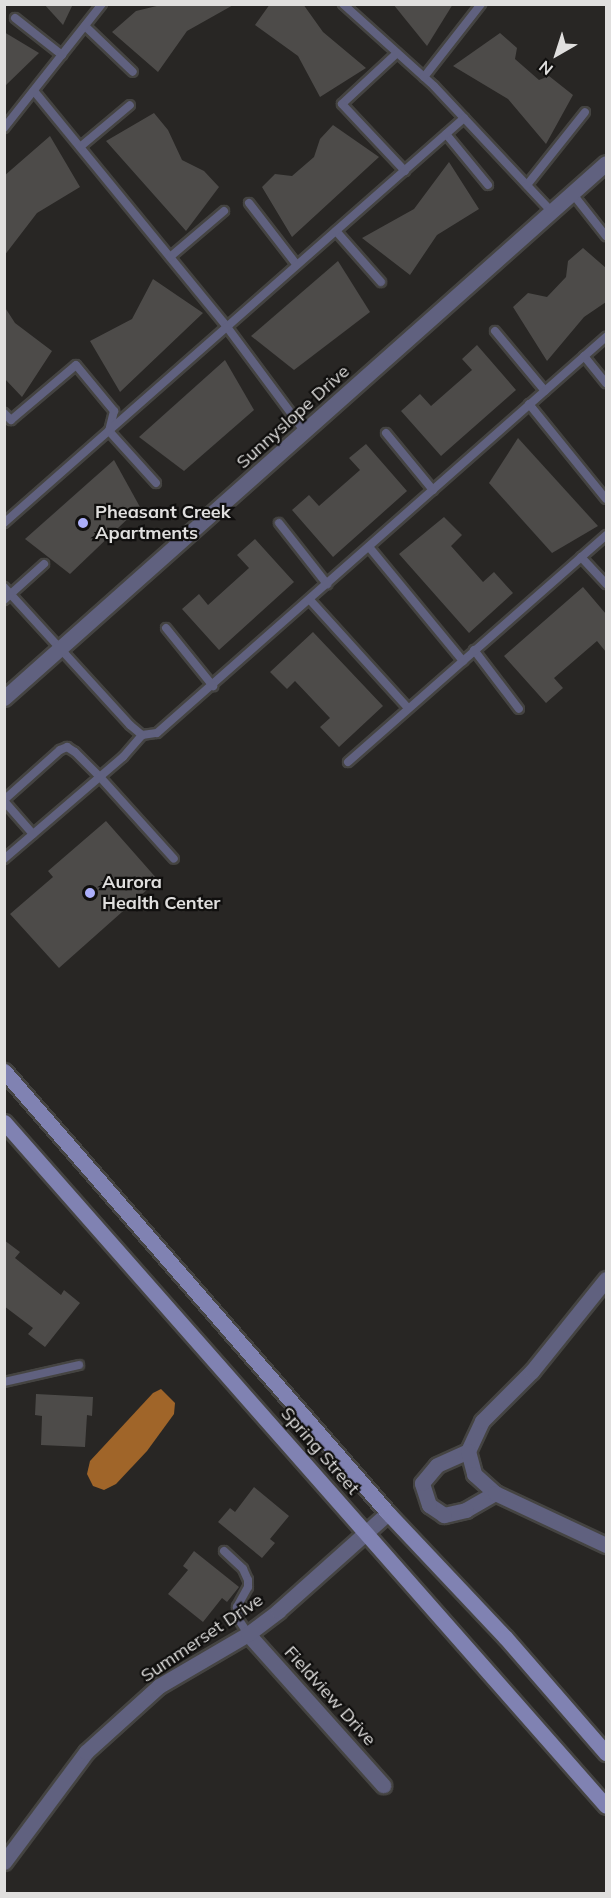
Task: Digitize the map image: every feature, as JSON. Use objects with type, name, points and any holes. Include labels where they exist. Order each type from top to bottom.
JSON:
[{"type":"main road","name":"Spring Street","points":[[4,1071],[388,1513],[505,1637],[606,1753]]},
{"type":"main road","name":"Spring Street","points":[[4,1122],[606,1806]]},
{"type":"street","name":"Sunnyslope Drive","points":[[4,698],[606,163]]},
{"type":"street","points":[[606,1278],[532,1371],[482,1421],[468,1451],[474,1474],[495,1493],[606,1545]]},
{"type":"street","points":[[468,1451],[438,1465],[422,1483],[429,1505],[444,1515],[466,1510],[495,1493]]},
{"type":"street","name":"Summerset Drive","points":[[4,1862],[86,1752],[159,1686],[248,1634],[388,1513]]},
{"type":"street","name":"Fieldview Drive","points":[[248,1634],[382,1785]]},
{"type":"lane","points":[[4,128],[102,4]]},
{"type":"lane","points":[[343,4],[424,77],[552,212]]},
{"type":"lane","points":[[424,77],[481,4]]},
{"type":"lane","points":[[15,18],[62,55]]},
{"type":"lane","points":[[85,26],[134,72]]},
{"type":"lane","points":[[397,53],[342,104],[405,171]]},
{"type":"lane","points":[[34,91],[227,327],[304,432]]},
{"type":"lane","points":[[80,147],[130,105]]},
{"type":"lane","points":[[527,185],[585,112]]},
{"type":"lane","points":[[4,523],[464,118]]},
{"type":"lane","points":[[446,134],[488,185]]},
{"type":"lane","points":[[572,193],[606,236]]},
{"type":"lane","points":[[249,203],[297,265]]},
{"type":"lane","points":[[170,257],[224,211]]},
{"type":"lane","points":[[336,231],[381,282]]},
{"type":"lane","points":[[495,331],[545,391]]},
{"type":"lane","points":[[4,859],[100,777],[142,735],[157,733],[213,686],[606,337]]},
{"type":"lane","points":[[584,356],[606,383]]},
{"type":"lane","points":[[4,413],[11,420],[76,365],[114,411],[109,431]]},
{"type":"lane","points":[[529,404],[606,499]]},
{"type":"lane","points":[[109,431],[156,483]]},
{"type":"lane","points":[[386,433],[433,490]]},
{"type":"lane","points":[[279,523],[327,584]]},
{"type":"lane","points":[[348,762],[606,535]]},
{"type":"lane","points":[[369,547],[463,661]]},
{"type":"lane","points":[[581,557],[606,585]]},
{"type":"lane","points":[[44,564],[6,593],[142,735]]},
{"type":"lane","points":[[310,600],[408,708]]},
{"type":"lane","points":[[166,628],[213,686]]},
{"type":"lane","points":[[474,650],[519,709]]},
{"type":"lane","points":[[33,834],[4,800],[60,750],[67,747],[100,777],[174,859]]},
{"type":"lane","points":[[4,1382],[79,1365]]},
{"type":"lane","points":[[224,1551],[243,1569],[248,1580],[248,1587],[237,1607],[239,1620],[248,1634]]},
{"type":"shaded area","points":[[161,1389],[175,1403],[174,1414],[147,1451],[116,1484],[104,1490],[93,1486],[87,1474],[90,1461],[153,1393]]},
{"type":"building","points":[[44,4],[73,4],[63,25]]},
{"type":"building","points":[[165,4],[235,4],[187,31],[158,72],[112,32],[136,11]]},
{"type":"building","points":[[270,4],[303,4],[323,32],[366,68],[320,97],[298,56],[255,25]]},
{"type":"building","points":[[393,4],[453,4],[427,46]]},
{"type":"building","points":[[4,32],[39,53],[4,87]]},
{"type":"building","points":[[500,33],[517,48],[515,59],[539,80],[549,76],[573,95],[546,144],[508,99],[453,66]]},
{"type":"building","points":[[154,113],[168,130],[182,160],[204,171],[219,187],[186,231],[106,141]]},
{"type":"building","points":[[333,125],[379,157],[292,237],[262,187],[275,174],[292,176],[314,157],[320,139]]},
{"type":"building","points":[[50,136],[80,187],[37,213],[4,256],[4,176]]},
{"type":"building","points":[[449,162],[479,209],[437,235],[410,275],[362,238],[414,209]]},
{"type":"building","points":[[583,248],[606,268],[606,302],[584,317],[547,361],[513,307],[528,293],[547,297],[566,277],[568,261]]},
{"type":"building","points":[[338,261],[370,312],[294,370],[251,336]]},
{"type":"building","points":[[153,279],[203,313],[120,392],[90,341],[132,319]]},
{"type":"building","points":[[4,306],[15,323],[52,351],[22,397],[4,378]]},
{"type":"building","points":[[477,345],[516,390],[441,456],[401,411],[420,394],[431,406],[472,370],[462,359]]},
{"type":"building","name":"Pheasant Creek Apartments","points":[[225,360],[254,410],[184,471],[139,437]]},
{"type":"building","points":[[518,438],[598,526],[552,553],[489,483]]},
{"type":"building","points":[[366,444],[407,491],[333,557],[292,510],[309,495],[319,506],[360,470],[349,458]]},
{"type":"building","name":"Pheasant Creek Apartments","points":[[114,460],[140,507],[70,574],[25,539]]},
{"type":"building","points":[[444,517],[462,535],[451,546],[483,582],[494,572],[513,593],[469,633],[399,554]]},
{"type":"building","name":"Pheasant Creek Apartments","points":[[255,539],[294,582],[219,650],[182,609],[199,594],[208,605],[249,568],[237,555]]},
{"type":"building","points":[[583,587],[606,614],[606,652],[597,641],[554,678],[563,688],[546,703],[504,656]]},
{"type":"building","points":[[313,632],[383,706],[339,747],[320,727],[330,718],[295,681],[287,689],[270,672]]},
{"type":"building","name":"Aurora Health Center","points":[[106,821],[158,880],[59,968],[10,914],[53,877],[48,871]]},
{"type":"building","points":[[4,1240],[20,1252],[15,1258],[61,1295],[64,1290],[80,1303],[45,1347],[28,1334],[33,1328],[4,1306]]},
{"type":"building","points":[[36,1394],[93,1397],[92,1416],[87,1415],[85,1447],[41,1445],[42,1416],[35,1415]]},
{"type":"building","points":[[254,1487],[289,1516],[270,1539],[275,1543],[262,1558],[218,1522],[230,1508],[235,1512]]},
{"type":"building","points":[[194,1551],[239,1587],[227,1602],[222,1598],[203,1622],[168,1594],[188,1570],[183,1566]]},
{"type":"place","name":"Pheasant Creek Apartments","points":[[83,523]]},
{"type":"place","name":"Aurora Health Center","points":[[90,893]]}]
